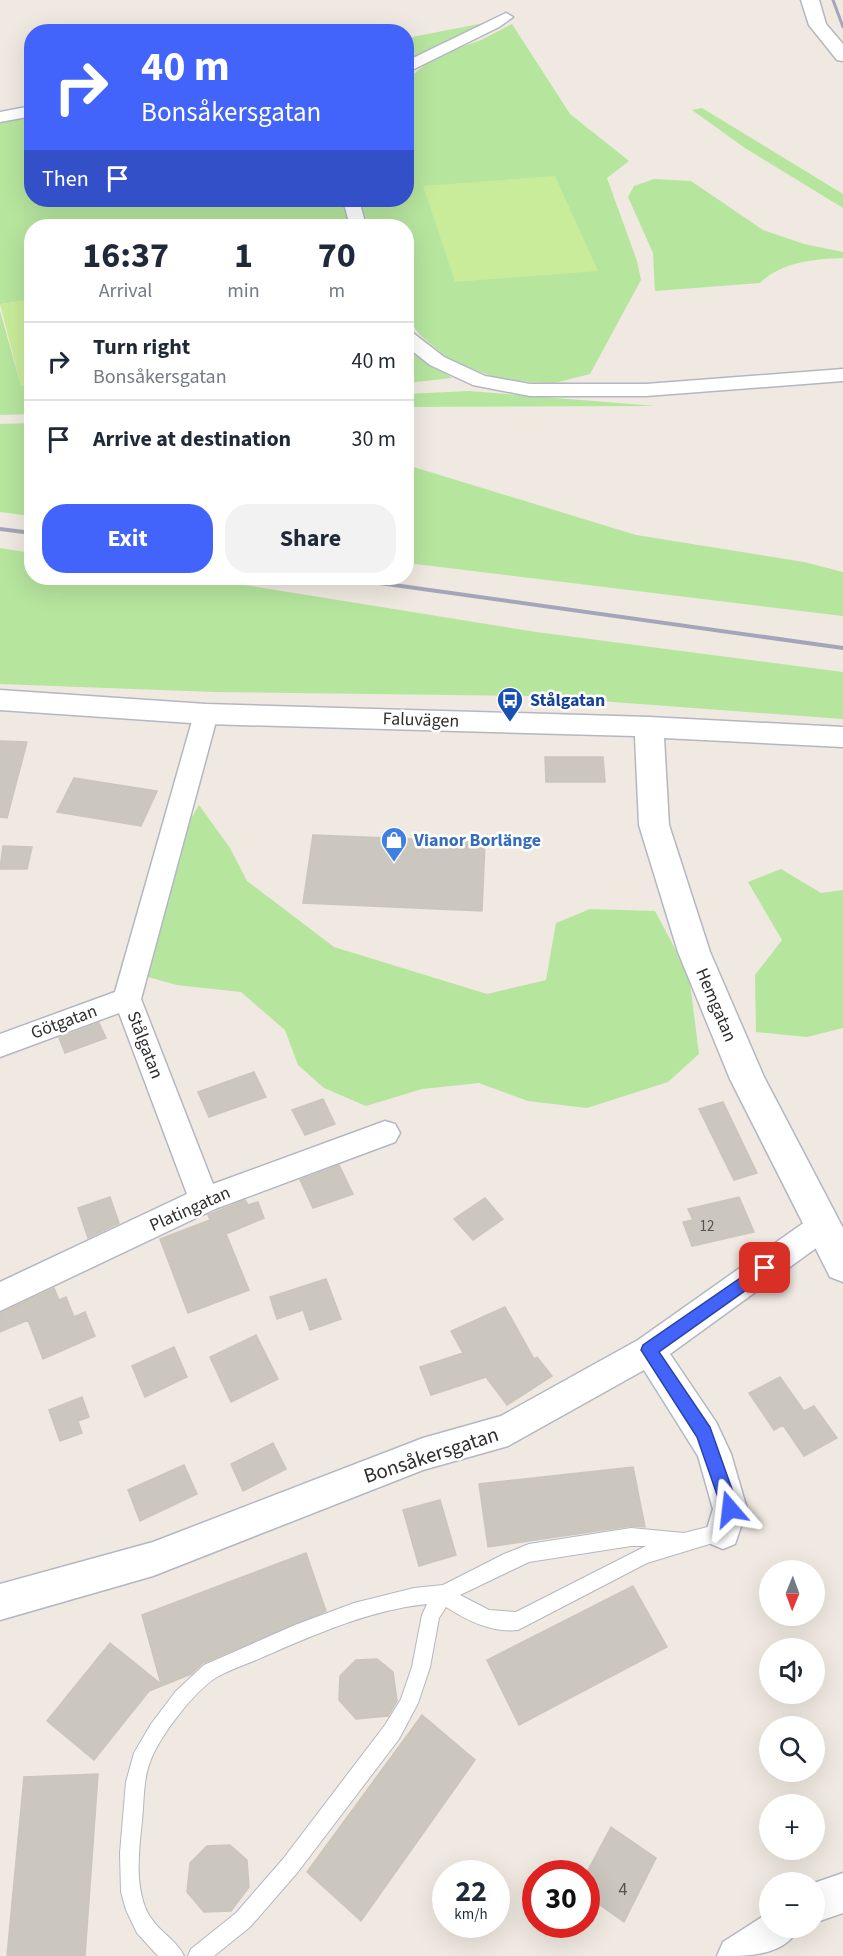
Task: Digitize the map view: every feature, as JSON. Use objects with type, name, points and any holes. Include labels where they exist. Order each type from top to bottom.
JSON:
[{"type":"street","points":[[810,0],[818,25],[843,56]]},
{"type":"street","points":[[414,64],[434,52],[489,28],[506,17]]},
{"type":"street","points":[[0,117],[24,112]]},
{"type":"street","points":[[414,343],[437,361],[480,381],[530,390],[589,392],[646,390],[843,375]]},
{"type":"street","name":"Faluvägen","points":[[0,700],[206,714],[649,727],[843,736]]},
{"type":"street","name":"Stålgatan","points":[[204,1200],[127,999],[206,714]]},
{"type":"street","name":"Hemgatan","points":[[649,727],[654,825],[694,952],[747,1079],[843,1265]]},
{"type":"street","name":"Götgatan","points":[[0,1046],[127,999]]},
{"type":"street","name":"Platingatan","points":[[0,1296],[204,1200],[385,1133]]},
{"type":"street","name":"Bonsåkersgatan","points":[[0,1602],[153,1559],[423,1454],[508,1430],[649,1350],[823,1226]]},
{"type":"street","points":[[649,1350],[704,1433],[714,1454],[730,1509],[723,1532]]},
{"type":"street","points":[[825,1899],[843,1893]]},
{"type":"street","points":[[736,1956],[763,1938]]},
{"type":"lane","points":[[444,1593],[456,1603],[492,1620],[507,1624],[518,1622],[643,1556],[687,1540],[723,1532]]},
{"type":"lane","points":[[174,1956],[157,1944],[138,1918],[129,1886],[129,1855],[138,1772],[143,1754],[193,1684],[210,1671],[336,1619],[416,1595],[444,1593],[529,1553],[631,1537],[687,1540]]},
{"type":"lane","points":[[198,1956],[243,1920],[290,1866],[393,1732],[409,1703],[421,1667],[431,1615],[444,1593]]},
{"type":"green space","points":[[484,23],[480,28],[414,58],[414,37]]},
{"type":"green space","points":[[512,24],[570,114],[629,161],[607,178],[637,261],[641,280],[590,374],[551,384],[500,379],[452,362],[414,327],[414,219],[366,219],[362,207],[414,207],[414,74],[437,56],[481,40]]},
{"type":"green space","points":[[702,108],[843,194],[843,208],[745,148],[692,110]]},
{"type":"green space","points":[[24,116],[24,207],[345,207],[349,219],[24,219],[24,301],[0,304],[0,121]]},
{"type":"green space","points":[[555,176],[598,271],[455,282],[423,186]]},
{"type":"green space","points":[[654,179],[691,181],[763,230],[804,244],[843,252],[843,258],[821,259],[788,266],[768,276],[760,283],[655,291],[653,253],[628,197],[634,186]]},
{"type":"green space","points":[[24,301],[24,386],[21,386],[0,304]]},
{"type":"green space","points":[[0,311],[21,386],[24,386],[24,414],[0,415]]},
{"type":"green space","points":[[414,352],[452,378],[414,382]]},
{"type":"green space","points":[[469,391],[656,406],[414,407],[414,394]]},
{"type":"green space","points":[[24,423],[24,515],[0,512],[0,424]]},
{"type":"green space","points":[[414,467],[636,535],[804,562],[843,572],[843,616],[414,564]]},
{"type":"green space","points":[[0,548],[24,552],[24,585],[245,585],[536,632],[843,672],[843,719],[532,696],[214,692],[0,684]]},
{"type":"green space","points":[[199,805],[230,848],[247,881],[334,947],[487,994],[546,980],[556,923],[590,909],[655,911],[689,975],[699,1054],[668,1082],[587,1108],[528,1101],[479,1083],[422,1089],[366,1106],[324,1088],[298,1065],[285,1030],[241,992],[177,985],[148,977],[154,933],[165,888],[180,844]]},
{"type":"green space","points":[[781,869],[821,893],[843,890],[843,1028],[807,1037],[756,1032],[755,975],[782,940],[748,882]]},
{"type":"building","points":[[0,741],[27,742],[7,818],[0,817]]},
{"type":"building","points":[[545,757],[603,757],[605,782],[546,782]]},
{"type":"building","points":[[74,778],[157,791],[141,826],[57,812]]},
{"type":"building","points":[[313,835],[485,842],[482,911],[303,903]]},
{"type":"building","points":[[3,846],[32,847],[27,869],[0,869]]},
{"type":"building","points":[[99,1023],[106,1038],[65,1053],[59,1038]]},
{"type":"building","points":[[254,1072],[266,1097],[209,1117],[198,1092]]},
{"type":"building","points":[[323,1099],[335,1124],[305,1135],[292,1110]]},
{"type":"building","points":[[723,1102],[757,1173],[734,1180],[699,1109]]},
{"type":"building","points":[[339,1165],[353,1194],[313,1208],[300,1180]]},
{"type":"building","points":[[110,1197],[119,1223],[88,1238],[78,1208]]},
{"type":"building","points":[[739,1197],[754,1232],[692,1246],[683,1222],[693,1220],[688,1209]]},
{"type":"building","points":[[485,1198],[503,1219],[473,1240],[454,1219]]},
{"type":"building","points":[[245,1200],[248,1205],[258,1202],[264,1218],[226,1234],[249,1290],[188,1313],[160,1239],[210,1220],[208,1215]]},
{"type":"building","points":[[326,1279],[341,1319],[310,1330],[303,1310],[277,1319],[270,1297]]},
{"type":"building","points":[[54,1288],[59,1300],[66,1297],[74,1317],[85,1312],[95,1336],[43,1359],[28,1320],[0,1332],[0,1313]]},
{"type":"building","points":[[505,1307],[534,1359],[537,1357],[552,1376],[507,1405],[486,1377],[431,1395],[420,1367],[463,1353],[451,1331]]},
{"type":"building","points":[[256,1335],[278,1379],[231,1402],[210,1357]]},
{"type":"building","points":[[174,1347],[187,1377],[145,1397],[132,1366]]},
{"type":"building","points":[[780,1377],[804,1411],[814,1406],[837,1438],[804,1456],[783,1425],[774,1430],[749,1393]]},
{"type":"building","points":[[82,1397],[89,1417],[78,1421],[82,1433],[60,1441],[49,1410]]},
{"type":"building","points":[[273,1443],[286,1469],[243,1491],[231,1464]]},
{"type":"building","points":[[184,1465],[197,1494],[140,1521],[128,1490]]},
{"type":"building","points":[[633,1467],[645,1527],[631,1526],[488,1547],[479,1484]]},
{"type":"building","points":[[440,1500],[456,1555],[419,1566],[403,1510]]},
{"type":"building","points":[[306,1553],[326,1611],[203,1663],[191,1674],[149,1691],[94,1760],[47,1721],[110,1643],[161,1684],[142,1615]]},
{"type":"building","points":[[633,1586],[667,1647],[519,1725],[487,1660]]},
{"type":"building","points":[[377,1659],[393,1672],[397,1701],[388,1716],[356,1719],[339,1700],[340,1676],[356,1660]]},
{"type":"building","points":[[422,1715],[475,1760],[361,1921],[307,1872]]},
{"type":"building","points":[[98,1774],[85,1956],[7,1956],[24,1777]]},
{"type":"building","points":[[611,1827],[656,1858],[624,1922],[600,1905],[600,1860],[593,1860]]},
{"type":"building","points":[[230,1845],[247,1860],[249,1887],[231,1911],[204,1912],[187,1892],[190,1863],[207,1846]]},
{"type":"railway","points":[[833,0],[843,27]]},
{"type":"railway","points":[[0,529],[24,532]]},
{"type":"railway","points":[[394,585],[843,648]]},
{"type":"place","name":"Stålgatan","points":[[510,723]]},
{"type":"place","name":"Vianor Borlänge","points":[[394,863]]},
{"type":"route","points":[[730,1509],[714,1454],[704,1433],[649,1350],[765,1268]]}]
